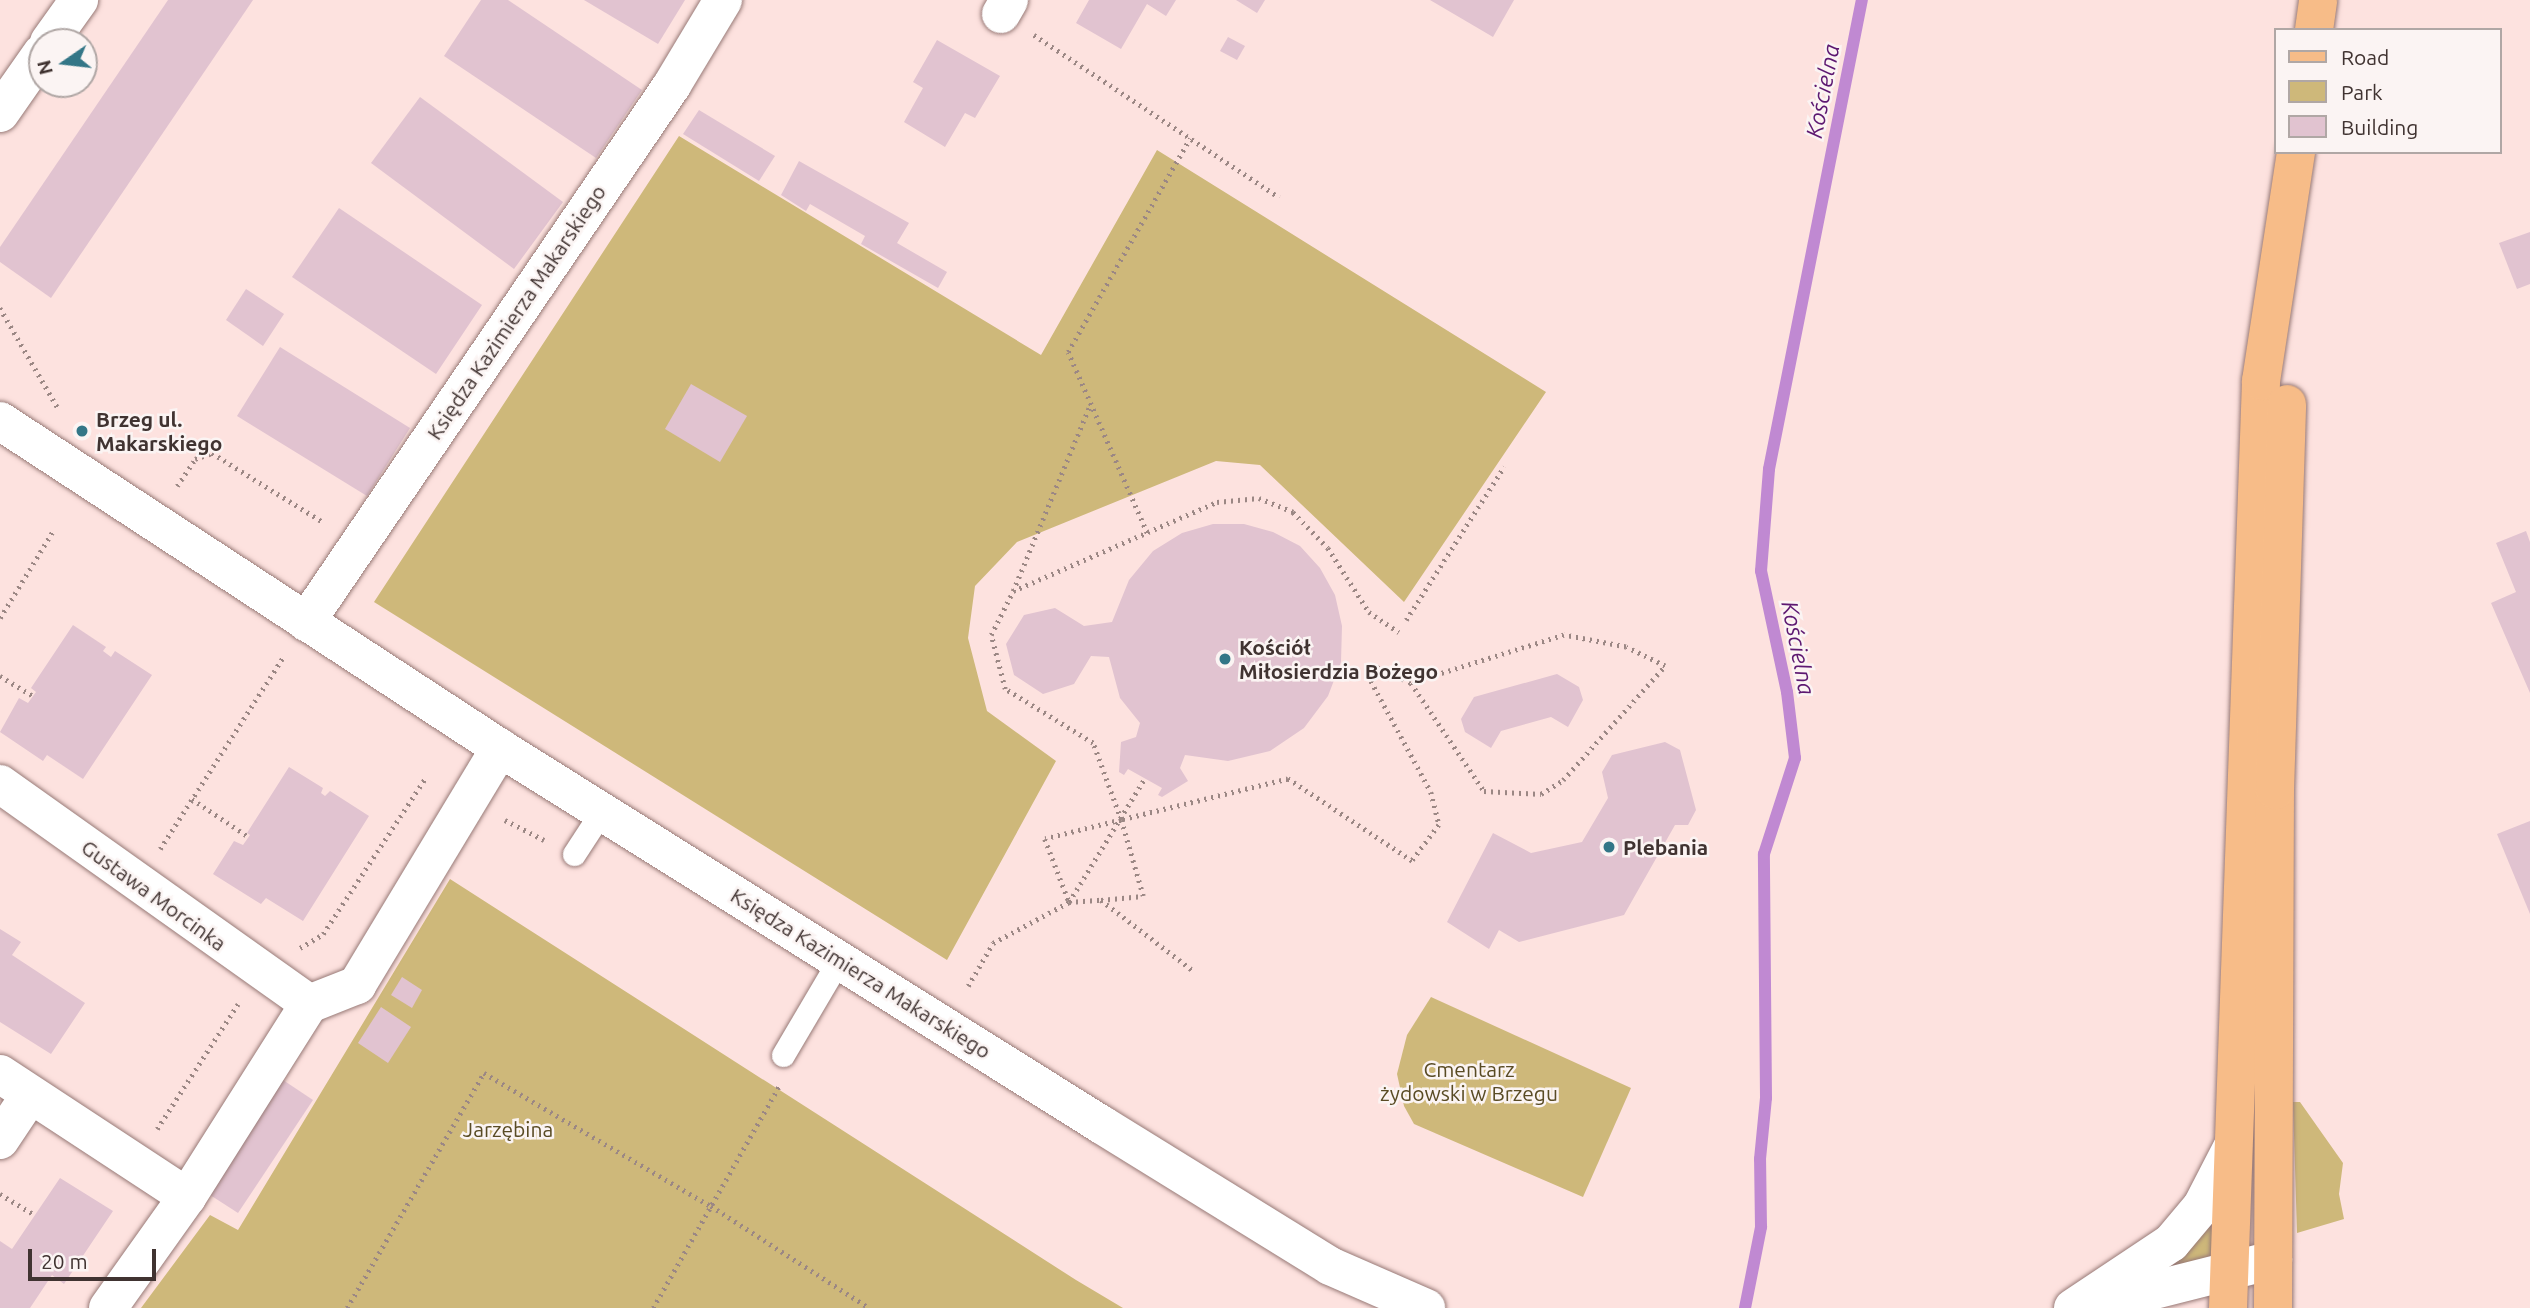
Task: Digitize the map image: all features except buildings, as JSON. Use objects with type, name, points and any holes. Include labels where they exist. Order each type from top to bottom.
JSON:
[{"type":"main road","points":[[2314,28],[2318,0]]},
{"type":"main road","points":[[2228,1308],[2261,381],[2295,159]]},
{"type":"main road","points":[[2273,1308],[2275,790],[2295,159]]},
{"type":"street","points":[[60,28],[79,0]]},
{"type":"street","name":"Księdza Kazimierza Makarskiego","points":[[306,622],[357,543],[672,85],[723,0]]},
{"type":"street","points":[[0,113],[28,73]]},
{"type":"street","name":"Księdza Kazimierza Makarskiego","points":[[0,421],[500,748],[1330,1266],[1426,1308]]},
{"type":"street","points":[[108,1308],[187,1198],[309,1004],[357,985],[500,748]]},
{"type":"street","name":"Gustawa Morcinka","points":[[0,784],[136,885],[309,1004]]},
{"type":"street","points":[[0,1140],[15,1085],[187,1198]]},
{"type":"street","points":[[2073,1308],[2171,1243],[2202,1206],[2233,1146]]},
{"type":"street","points":[[2082,1308],[2273,1260]]},
{"type":"lane","points":[[574,854],[602,811]]},
{"type":"lane","points":[[785,1064],[839,960]]},
{"type":"path","points":[[1005,7],[1190,138],[1279,197]]},
{"type":"path","points":[[1147,533],[1068,352],[1190,138]]},
{"type":"path","points":[[0,308],[58,408]]},
{"type":"path","points":[[968,986],[993,943],[1069,902],[1143,895],[1121,820],[1093,743],[1004,689],[991,635],[1013,591],[1090,404]]},
{"type":"path","points":[[177,485],[195,459],[212,453],[357,543]]},
{"type":"path","points":[[1406,620],[1504,467]]},
{"type":"path","points":[[1013,591],[1217,502],[1259,498],[1293,512],[1328,548],[1370,612],[1399,632]]},
{"type":"path","points":[[0,618],[53,531]]},
{"type":"path","points":[[1377,667],[1411,683],[1484,790],[1541,794],[1563,780],[1665,666],[1626,647],[1564,635],[1411,683]]},
{"type":"path","points":[[136,885],[272,674]]},
{"type":"path","points":[[0,676],[33,696]]},
{"type":"path","points":[[1069,902],[1045,839],[1288,779],[1412,861],[1439,825],[1434,803],[1371,681]]},
{"type":"path","points":[[1069,902],[1145,778]]},
{"type":"path","points":[[192,799],[248,837]]},
{"type":"path","points":[[467,801],[574,854]]},
{"type":"path","points":[[1101,900],[1195,972]]},
{"type":"path","points":[[653,1308],[711,1206],[785,1064]]},
{"type":"path","points":[[347,1308],[484,1073],[711,1206],[869,1308]]},
{"type":"path","points":[[0,1194],[35,1215]]},
{"type":"green space","points":[[679,136],[1041,355],[1157,150],[1546,392],[1404,602],[1260,465],[1216,461],[1017,542],[975,586],[968,638],[987,711],[1056,761],[947,960],[374,602]]},
{"type":"green space","name":"Jarzębina","points":[[450,879],[1123,1308],[141,1308],[210,1215],[238,1230]]},
{"type":"green space","name":"Cmentarz żydowski w Brzegu","points":[[1431,997],[1631,1088],[1583,1197],[1414,1124],[1404,1106],[1397,1074],[1407,1035]]},
{"type":"green space","points":[[2293,1102],[2300,1102],[2343,1163],[2339,1194],[2344,1219],[2297,1233]]},
{"type":"green space","points":[[2209,1224],[2215,1227],[2215,1256],[2162,1272]]},
{"type":"waterway","name":"Kościelna","points":[[1745,1308],[1761,1227],[1760,1159],[1766,1098],[1764,854],[1795,758],[1787,692],[1761,571],[1769,469],[1862,0]]},
{"type":"place","name":"Brzeg ul. Makarskiego","points":[[82,431]]},
{"type":"place","name":"Kościół Miłosierdzia Bożego","points":[[1225,659]]},
{"type":"place","name":"Plebania","points":[[1609,847]]}]
